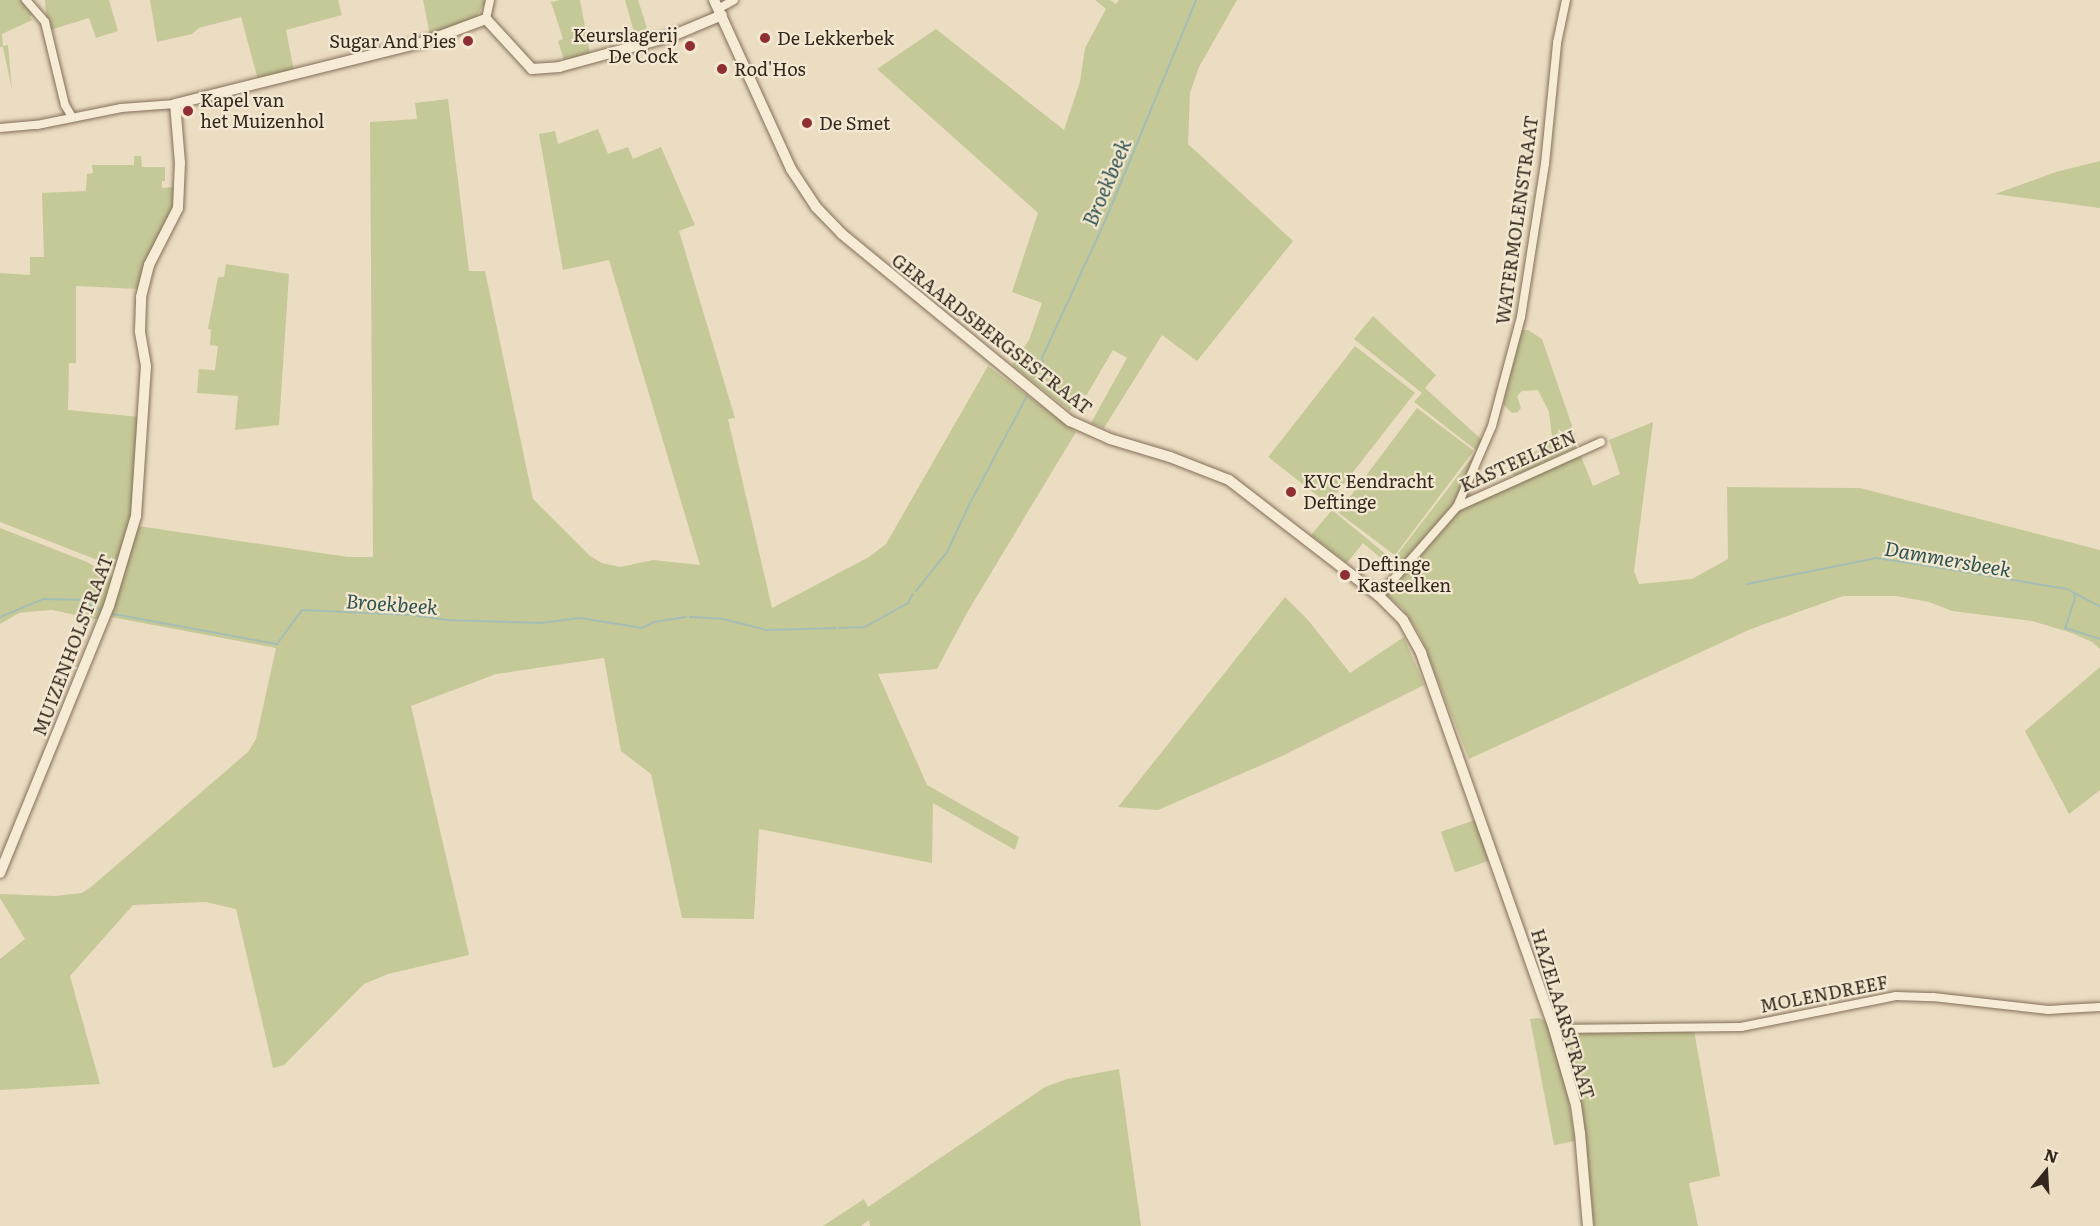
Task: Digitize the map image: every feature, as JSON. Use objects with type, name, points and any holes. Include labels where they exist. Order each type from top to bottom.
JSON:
[{"type":"street","points":[[26,0],[45,22],[65,105],[72,117]]},
{"type":"street","points":[[486,19],[490,0]]},
{"type":"street","points":[[486,19],[532,69],[559,67],[672,36],[734,0]]},
{"type":"street","name":"WATERMOLENSTRAAT","points":[[1457,507],[1492,426],[1521,318],[1545,165],[1557,43],[1566,0]]},
{"type":"street","name":"GERAARDSBERGSESTRAAT","points":[[718,8],[791,169],[816,207],[850,241],[1070,421],[1110,439],[1170,457],[1229,480],[1379,596],[1403,620],[1421,653],[1492,851]]},
{"type":"street","points":[[0,128],[37,125],[121,108],[175,105],[424,42],[486,19]]},
{"type":"street","name":"MUIZENHOLSTRAAT","points":[[0,873],[109,606],[136,516],[146,366],[140,331],[141,297],[149,265],[178,208],[180,163],[175,105]]},
{"type":"street","name":"KASTEELKEN","points":[[1379,596],[1457,507],[1601,442]]},
{"type":"street","name":"HAZELAARSTRAAT","points":[[1492,851],[1554,1029],[1577,1114],[1585,1172],[1588,1226]]},
{"type":"street","name":"MOLENDREEF","points":[[1554,1029],[1741,1027],[1896,996],[1933,997],[2049,1010],[2100,1006]]},
{"type":"green space","points":[[0,0],[23,0],[37,13],[30,16],[32,20],[2,34],[3,46],[8,45],[12,90],[3,47],[0,47]]},
{"type":"green space","points":[[45,0],[109,0],[118,31],[96,38],[89,18],[50,30]]},
{"type":"green space","points":[[150,0],[338,0],[342,15],[286,30],[294,71],[258,80],[241,17],[199,28],[192,34],[157,42]]},
{"type":"green space","points":[[423,0],[487,0],[476,17],[430,35]]},
{"type":"green space","points":[[580,0],[590,53],[564,60],[558,41],[563,39],[551,2]]},
{"type":"green space","points":[[625,0],[638,0],[650,37],[636,39]]},
{"type":"green space","points":[[1095,0],[1110,0],[1116,4],[1119,0],[1237,0],[1199,67],[1190,93],[1188,144],[1293,241],[1197,361],[1162,335],[1104,428],[1091,423],[1127,358],[1113,350],[1086,396],[1081,393],[1070,411],[1012,365],[1029,340],[1042,303],[1012,292],[1038,213],[877,69],[936,29],[1064,130],[1080,82],[1085,48],[1106,9]]},
{"type":"green space","points":[[448,99],[469,271],[485,271],[533,499],[590,556],[602,563],[620,567],[653,560],[700,565],[609,260],[563,270],[539,134],[555,131],[558,144],[598,129],[608,154],[628,147],[633,159],[661,147],[695,225],[679,231],[735,418],[728,419],[772,608],[869,557],[886,544],[988,366],[1076,432],[968,611],[937,669],[878,674],[927,785],[1019,837],[1015,850],[933,803],[932,863],[759,829],[754,919],[682,918],[651,774],[621,751],[604,658],[496,674],[411,706],[469,955],[388,974],[364,984],[284,1065],[273,1068],[236,909],[206,902],[133,905],[70,976],[100,1084],[0,1090],[0,959],[25,939],[0,898],[0,894],[55,896],[82,893],[248,752],[256,739],[276,648],[111,617],[138,526],[348,557],[373,557],[370,122],[417,119],[415,103]]},
{"type":"green space","points":[[134,156],[141,156],[142,167],[165,167],[165,181],[162,181],[162,188],[175,187],[172,213],[138,289],[76,286],[76,363],[69,363],[68,410],[140,417],[131,522],[118,568],[0,522],[0,273],[30,275],[30,257],[44,257],[42,193],[86,191],[87,174],[93,173],[92,165],[134,165]]},
{"type":"green space","points":[[2100,161],[2100,208],[1995,194],[2056,172]]},
{"type":"green space","points":[[226,264],[289,274],[279,425],[235,430],[238,396],[197,393],[199,369],[215,370],[218,346],[210,345],[211,330],[208,329],[218,277],[224,277]]},
{"type":"green space","points":[[1373,316],[1436,375],[1425,388],[1482,440],[1477,451],[1414,402],[1422,393],[1354,339]]},
{"type":"green space","points":[[1522,330],[1528,330],[1542,339],[1579,446],[1514,476],[1504,460],[1515,455],[1520,458],[1548,446],[1552,437],[1549,412],[1538,390],[1522,391],[1517,396],[1521,408],[1518,412],[1512,413],[1503,404]]},
{"type":"green space","points":[[1355,346],[1415,393],[1328,504],[1268,457]]},
{"type":"green space","points":[[1417,408],[1474,451],[1395,555],[1338,513]]},
{"type":"green space","points":[[1653,422],[1634,571],[1639,584],[1692,579],[1728,559],[1727,487],[1860,488],[2100,550],[2100,649],[2092,642],[2072,633],[2032,621],[1952,611],[1929,602],[1896,596],[1843,596],[1751,629],[1469,759],[1419,633],[1402,608],[1388,596],[1390,590],[1460,510],[1580,454],[1593,486],[1620,474],[1609,440]]},
{"type":"green space","points":[[1477,451],[1452,506],[1396,571],[1363,543],[1347,563],[1311,535],[1332,510],[1393,560]]},
{"type":"green space","points":[[0,528],[87,562],[114,578],[100,620],[52,610],[19,613],[0,624]]},
{"type":"green space","points":[[1285,597],[1308,620],[1350,673],[1404,637],[1424,685],[1280,757],[1158,810],[1118,807]]},
{"type":"green space","points":[[2100,667],[2100,790],[2069,814],[2025,731]]},
{"type":"green space","points":[[1475,820],[1489,861],[1455,872],[1441,832]]},
{"type":"green space","points":[[1539,1018],[1549,1023],[1566,1086],[1575,1141],[1554,1145],[1530,1019]]},
{"type":"green space","points":[[1694,1031],[1720,1176],[1689,1183],[1698,1226],[1594,1226],[1583,1118],[1564,1033]]},
{"type":"green space","points":[[1119,1069],[1141,1226],[870,1226],[869,1220],[861,1226],[823,1226],[864,1199],[868,1207],[1045,1087],[1067,1079]]},
{"type":"waterway","name":"Broekbeek","points":[[1042,374],[1045,367],[1042,358],[1105,221],[1196,0]]},
{"type":"waterway","name":"Broekbeek","points":[[916,591],[947,552],[969,505],[1027,396]]},
{"type":"waterway","name":"Dammersbeek","points":[[1747,584],[1876,558],[1923,565],[2067,589],[2074,593],[2075,598],[2065,628],[2100,639]]},
{"type":"waterway","name":"Dammersbeek","points":[[2074,593],[2100,606]]},
{"type":"waterway","name":"Broekbeek","points":[[839,628],[865,627],[908,603],[913,594]]},
{"type":"waterway","name":"Broekbeek","points":[[0,617],[43,599],[82,600],[102,611]]},
{"type":"waterway","name":"Broekbeek","points":[[113,614],[277,644],[302,610],[412,615],[449,620],[540,623],[581,618],[642,628],[654,622],[686,617]]},
{"type":"waterway","name":"Broekbeek","points":[[690,617],[723,619],[767,630],[836,628]]},
{"type":"place","name":"De Lekkerbek","points":[[765,38]]},
{"type":"place","name":"Sugar And Pies","points":[[468,41]]},
{"type":"place","name":"Keurslagerij De Cock","points":[[690,46]]},
{"type":"place","name":"Rod'Hos","points":[[722,69]]},
{"type":"place","name":"Kapel van het Muizenhol","points":[[188,111]]},
{"type":"place","name":"De Smet","points":[[807,123]]},
{"type":"place","name":"KVC Eendracht Deftinge","points":[[1291,492]]},
{"type":"place","name":"Deftinge Kasteelken","points":[[1345,575]]}]
